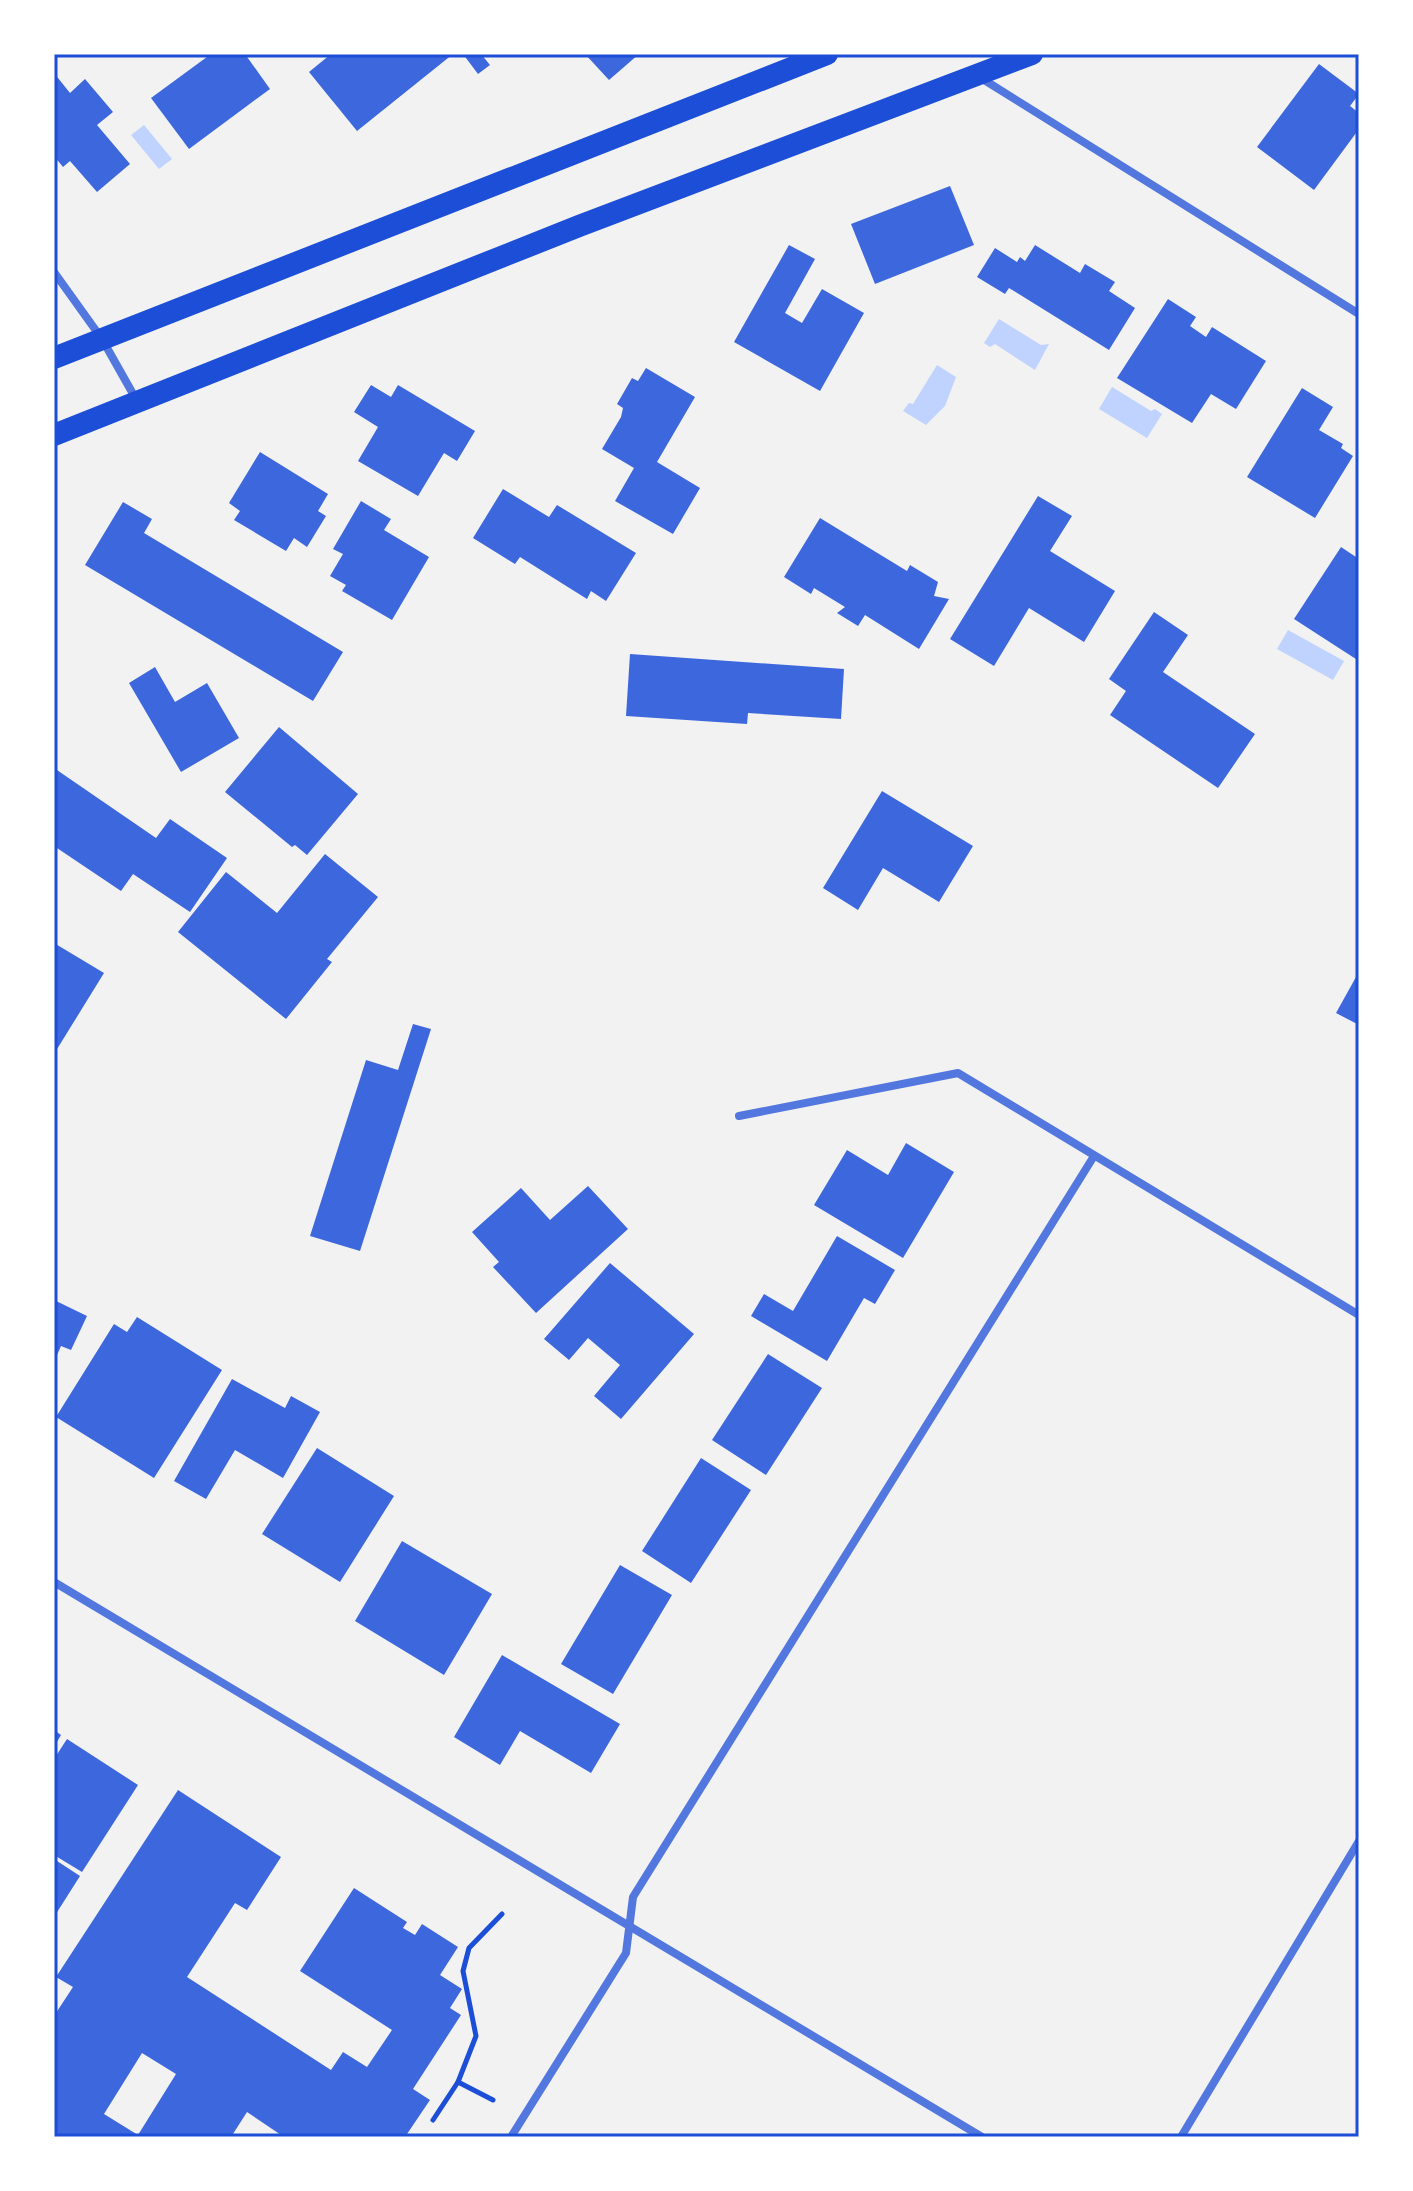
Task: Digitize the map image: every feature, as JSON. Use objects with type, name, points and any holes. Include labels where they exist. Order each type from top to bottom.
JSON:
[{"type":"highway","points":[[54,358],[827,54]]},
{"type":"highway","points":[[54,435],[579,226],[1032,54]]},
{"type":"street","points":[[976,76],[1359,314]]},
{"type":"street","points":[[54,272],[102,339],[138,402]]},
{"type":"street","points":[[739,1116],[958,1073],[1359,1315]]},
{"type":"street","points":[[511,2137],[626,1953],[633,1897],[1094,1156]]},
{"type":"street","points":[[54,1582],[982,2137]]},
{"type":"street","points":[[1181,2137],[1359,1841]]},
{"type":"path","points":[[433,2120],[458,2082],[476,2036],[463,1971],[469,1948],[502,1914]]},
{"type":"path","points":[[458,2082],[493,2100]]},
{"type":"water","points":[[144,125],[172,159],[159,169],[131,135]]},
{"type":"water","points":[[999,319],[1041,345],[1049,344],[1035,370],[995,344],[990,347],[984,343]]},
{"type":"water","points":[[937,365],[956,377],[945,406],[926,425],[903,411],[909,403],[913,404]]},
{"type":"water","points":[[1112,387],[1151,411],[1155,409],[1162,414],[1147,438],[1099,409]]},
{"type":"water","points":[[1288,630],[1344,661],[1333,680],[1277,649]]},
{"type":"building","points":[[211,54],[245,54],[270,89],[189,149],[151,98]]},
{"type":"building","points":[[331,54],[453,54],[357,131],[309,72]]},
{"type":"building","points":[[463,54],[481,54],[490,65],[478,74]]},
{"type":"building","points":[[585,54],[639,54],[609,80]]},
{"type":"building","points":[[1319,64],[1359,94],[1350,106],[1359,113],[1359,129],[1314,190],[1257,147]]},
{"type":"building","points":[[54,73],[70,93],[85,79],[113,112],[97,125],[130,164],[97,192],[70,161],[63,167],[54,156]]},
{"type":"building","points":[[950,186],[974,245],[875,284],[851,224]]},
{"type":"building","points":[[789,245],[815,259],[785,313],[802,323],[822,289],[864,313],[820,391],[734,342]]},
{"type":"building","points":[[1035,245],[1080,273],[1085,264],[1115,282],[1109,291],[1135,308],[1109,350],[1009,288],[1005,294],[977,277],[995,248],[1017,262],[1020,257],[1025,261]]},
{"type":"building","points":[[1168,299],[1196,317],[1190,326],[1206,337],[1212,327],[1266,361],[1236,409],[1211,394],[1192,423],[1117,378]]},
{"type":"building","points":[[646,368],[695,397],[657,462],[700,488],[673,534],[615,501],[634,468],[602,449],[621,417],[623,408],[617,404],[632,378],[638,381]]},
{"type":"building","points":[[371,385],[391,397],[398,385],[475,431],[457,461],[444,453],[418,496],[358,461],[378,427],[354,412]]},
{"type":"building","points":[[1302,388],[1333,407],[1319,430],[1343,444],[1341,448],[1353,456],[1315,518],[1247,477]]},
{"type":"building","points":[[260,452],[328,494],[318,511],[326,516],[307,547],[294,538],[286,551],[234,520],[240,511],[229,503]]},
{"type":"building","points":[[503,489],[549,517],[557,505],[636,553],[606,601],[591,591],[587,599],[520,557],[515,564],[473,538]]},
{"type":"building","points":[[1038,496],[1072,516],[1050,551],[1115,591],[1084,642],[1029,608],[994,666],[950,639]]},
{"type":"building","points":[[361,501],[391,519],[384,530],[429,557],[392,620],[342,591],[346,585],[330,576],[343,554],[333,549]]},
{"type":"building","points":[[123,502],[152,519],[144,533],[343,652],[313,701],[85,565]]},
{"type":"building","points":[[820,518],[907,571],[910,565],[938,582],[934,596],[949,599],[919,649],[865,615],[858,626],[837,613],[845,607],[814,588],[811,594],[784,577]]},
{"type":"building","points":[[1341,547],[1359,559],[1359,661],[1294,619]]},
{"type":"building","points":[[1154,612],[1188,635],[1163,672],[1255,734],[1218,788],[1110,715],[1126,691],[1109,679]]},
{"type":"building","points":[[630,654],[844,669],[841,719],[748,713],[747,724],[626,716]]},
{"type":"building","points":[[155,667],[175,702],[207,683],[239,738],[181,772],[129,683]]},
{"type":"building","points":[[279,727],[358,794],[307,855],[295,845],[292,847],[225,792]]},
{"type":"building","points":[[54,768],[156,838],[170,819],[227,858],[190,912],[133,874],[121,891],[54,846]]},
{"type":"building","points":[[882,791],[973,846],[939,902],[883,868],[858,910],[823,888]]},
{"type":"building","points":[[325,854],[378,897],[327,959],[332,962],[286,1019],[178,932],[226,872],[277,913]]},
{"type":"building","points":[[54,943],[104,973],[54,1054]]},
{"type":"building","points":[[1356,977],[1359,979],[1359,1025],[1336,1013]]},
{"type":"building","points":[[413,1024],[431,1029],[360,1251],[310,1236],[366,1060],[398,1070]]},
{"type":"building","points":[[906,1143],[954,1172],[903,1258],[814,1205],[847,1150],[888,1175]]},
{"type":"building","points":[[588,1186],[628,1229],[536,1313],[493,1267],[499,1262],[472,1232],[521,1188],[550,1220]]},
{"type":"building","points":[[837,1236],[895,1270],[875,1304],[864,1298],[827,1361],[751,1316],[764,1294],[793,1311]]},
{"type":"building","points":[[610,1263],[694,1334],[621,1419],[594,1396],[620,1365],[588,1338],[569,1360],[544,1339]]},
{"type":"building","points":[[54,1300],[87,1316],[71,1350],[61,1346],[54,1362]]},
{"type":"building","points":[[137,1317],[222,1370],[154,1478],[56,1417],[114,1324],[127,1332]]},
{"type":"building","points":[[768,1354],[822,1388],[766,1475],[712,1440]]},
{"type":"building","points":[[232,1379],[285,1408],[291,1396],[320,1412],[283,1478],[235,1450],[206,1499],[174,1481]]},
{"type":"building","points":[[317,1448],[394,1496],[340,1582],[262,1534]]},
{"type":"building","points":[[701,1458],[751,1490],[691,1583],[642,1551]]},
{"type":"building","points":[[402,1541],[492,1594],[444,1675],[355,1621]]},
{"type":"building","points":[[620,1565],[672,1595],[613,1694],[561,1664]]},
{"type":"building","points":[[502,1655],[620,1724],[591,1773],[520,1731],[500,1765],[454,1737]]},
{"type":"building","points":[[54,1730],[61,1735],[54,1747]]},
{"type":"building","points":[[67,1739],[138,1785],[82,1872],[54,1855],[54,1759]]},
{"type":"building","points":[[178,1790],[281,1857],[247,1910],[235,1903],[187,1977],[331,2070],[343,2052],[367,2067],[392,2030],[300,1971],[354,1888],[407,1922],[403,1928],[415,1935],[422,1924],[458,1947],[440,1975],[462,1989],[450,2008],[461,2015],[413,2089],[430,2100],[405,2137],[284,2137],[247,2112],[231,2137],[54,2137],[54,2016],[73,1987],[56,1977]],"holes":[[[142,2053],[176,2074],[138,2135],[104,2114]]]},
{"type":"building","points":[[54,1859],[80,1876],[54,1917]]}]
